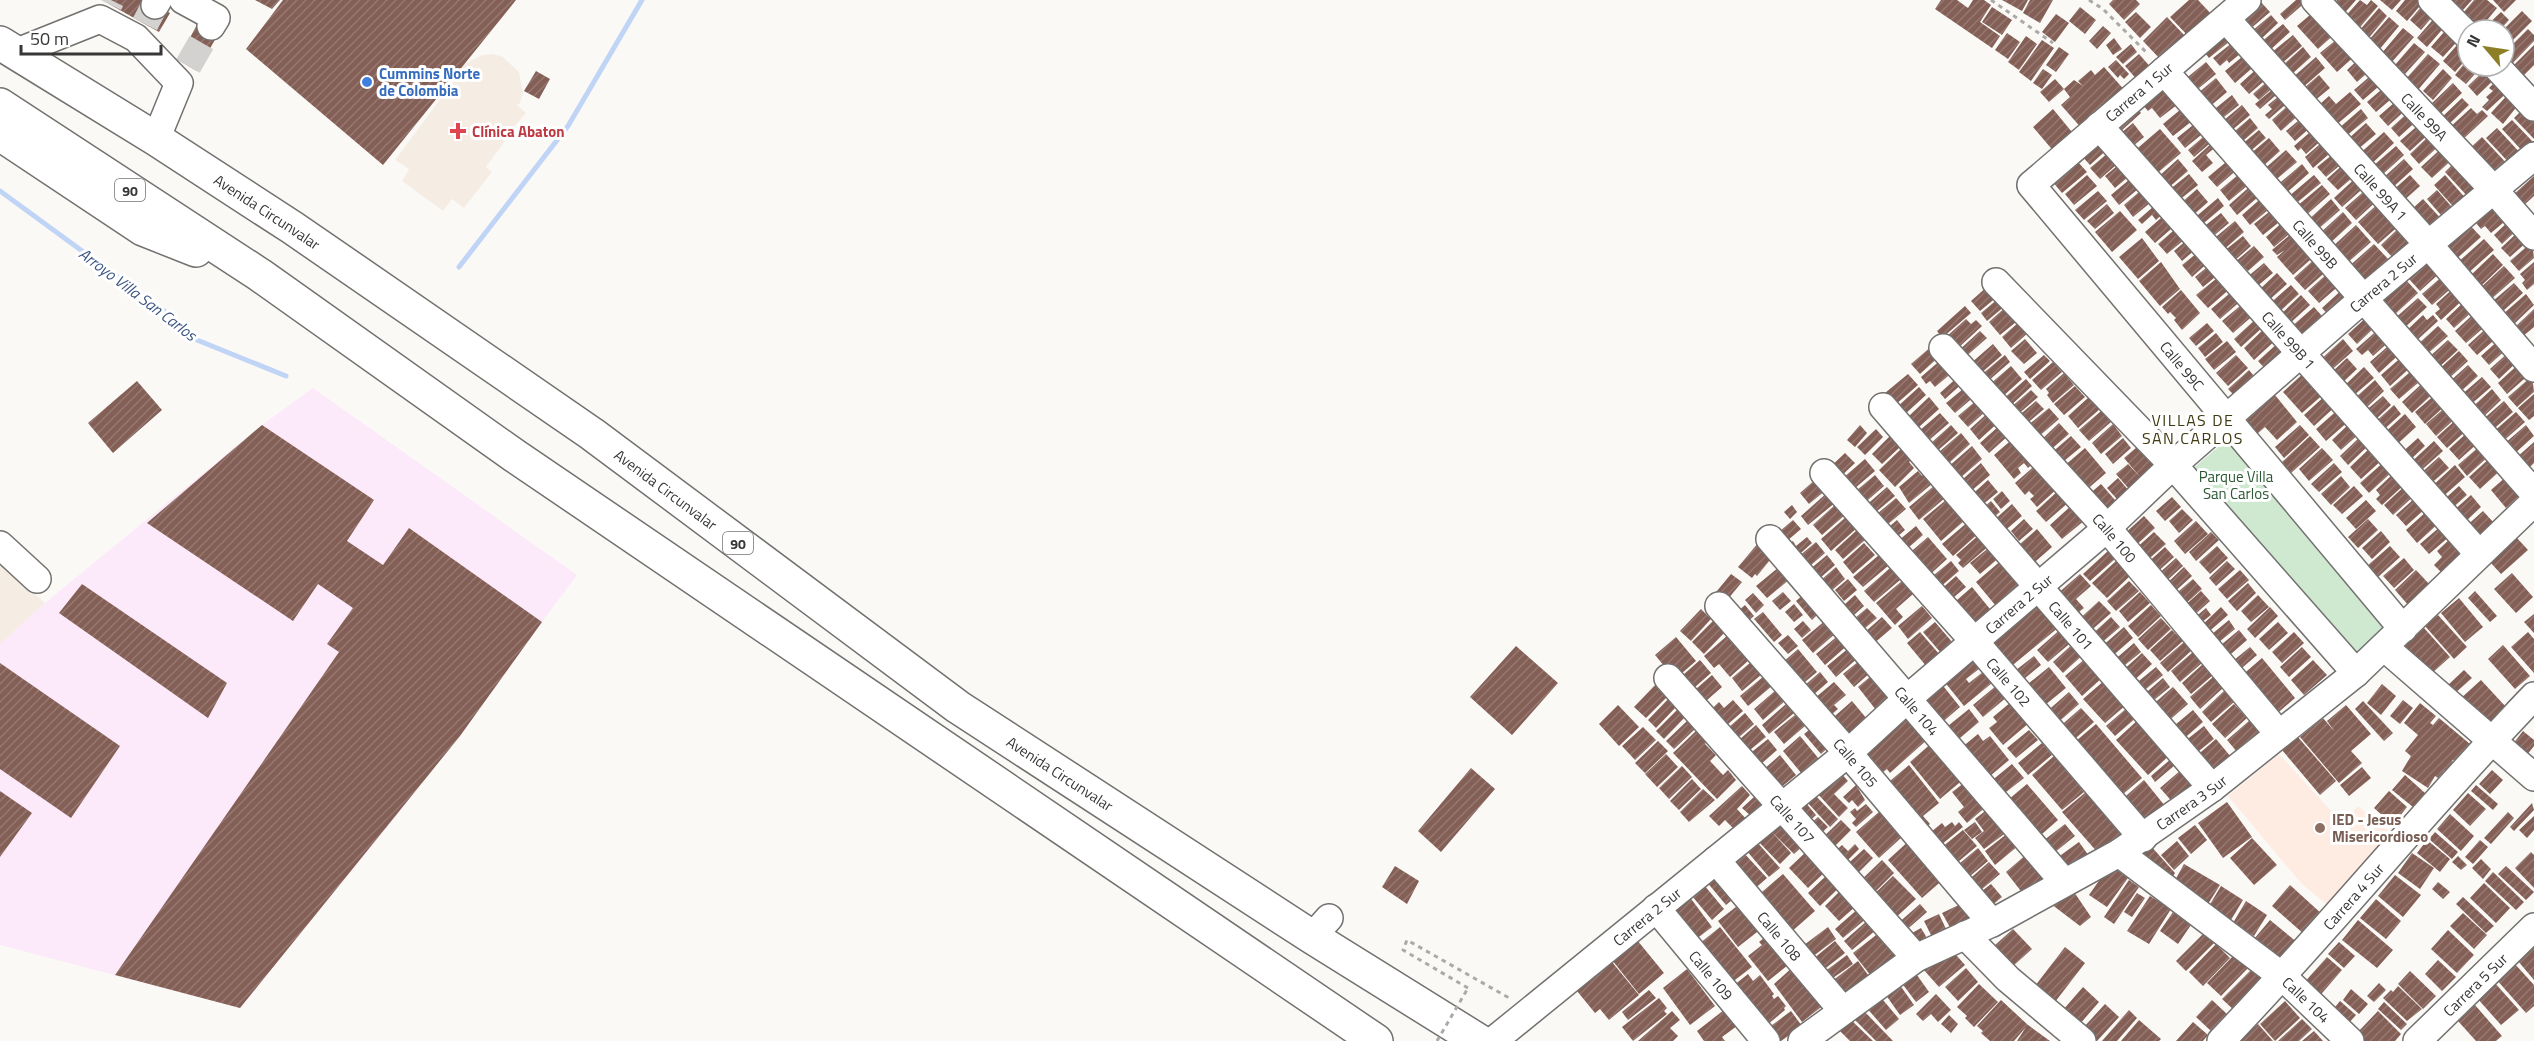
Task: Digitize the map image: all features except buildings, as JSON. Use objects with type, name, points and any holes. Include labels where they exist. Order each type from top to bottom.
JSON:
[{"type":"highway","name":"Avenida Circunvalar","points":[[8,48],[156,139],[293,228],[592,434],[958,707],[1320,928],[1479,1041]]},
{"type":"highway","name":"90","points":[[0,105],[260,275],[515,456],[1376,1041]]},
{"type":"highway","points":[[0,134],[143,229],[260,275]]},
{"type":"street","points":[[183,0],[216,18],[211,26]]},
{"type":"street","name":"Carrera 1 Sur","points":[[2031,185],[2247,0]]},
{"type":"street","name":"Calle 99A","points":[[2315,0],[2494,190],[2534,236]]},
{"type":"street","points":[[2432,0],[2456,24]]},
{"type":"street","points":[[8,48],[104,11],[149,17],[184,74],[156,139]]},
{"type":"street","name":"Calle 99A 1","points":[[2226,19],[2428,244],[2534,368]]},
{"type":"street","name":"Calle 99B","points":[[2164,71],[2534,494]]},
{"type":"street","points":[[2507,78],[2534,107]]},
{"type":"street","name":"Calle 99B 1","points":[[2099,126],[2479,555]]},
{"type":"street","name":"Carrera 2 Sur","points":[[1493,1041],[1848,753],[1908,698],[2106,528],[2173,465],[2363,299],[2534,156]]},
{"type":"street","name":"Calle 99C","points":[[2031,185],[2403,629]]},
{"type":"street","points":[[1996,282],[2173,465],[2356,673]]},
{"type":"street","name":"Calle 100","points":[[1943,348],[2106,528],[2279,734]]},
{"type":"street","name":"Calle 101","points":[[1883,406],[2212,788]]},
{"type":"street","name":"Calle 102","points":[[1824,474],[1974,641],[2143,838]]},
{"type":"street","name":"Carrera 3 Sur","points":[[1802,1041],[1916,958],[1992,923],[2119,853],[2212,788],[2356,673],[2534,502]]},
{"type":"street","name":"Calle 104","points":[[1770,539],[2064,882]]},
{"type":"street","points":[[0,545],[37,579]]},
{"type":"street","name":"Calle 105","points":[[1719,606],[1848,753],[1992,923]]},
{"type":"street","points":[[2384,647],[2534,777]]},
{"type":"street","name":"Calle 107","points":[[1668,678],[1916,958]]},
{"type":"street","name":"Carrera 4 Sur","points":[[2222,1041],[2283,977],[2492,739],[2534,696]]},
{"type":"street","name":"Calle 104","points":[[2119,853],[2283,977],[2350,1041]]},
{"type":"street","name":"Calle 108","points":[[1716,860],[1843,1011]]},
{"type":"street","name":"Calle 109","points":[[1656,909],[1766,1041]]},
{"type":"street","name":"Carrera 5 Sur","points":[[2417,1041],[2534,927]]},
{"type":"street","points":[[1965,935],[2008,979],[2082,1041]]},
{"type":"path","points":[[1991,0],[2053,43]]},
{"type":"path","points":[[2089,0],[2103,9],[2164,71]]},
{"type":"path","points":[[1437,1041],[1468,988],[1403,950],[1407,940],[1531,1011]]},
{"type":"shaded area","name":"Clínica Abaton","points":[[493,54],[503,57],[519,72],[523,93],[517,105],[526,113],[509,133],[501,128],[497,134],[505,141],[486,167],[492,172],[464,208],[452,199],[443,211],[402,181],[409,169],[395,160],[444,94],[449,98],[453,93],[446,87],[463,65],[482,55]]},
{"type":"shaded area","points":[[313,388],[577,575],[397,815],[240,1008],[0,945],[0,644],[45,603],[262,425]]},
{"type":"shaded area","points":[[0,563],[45,603],[0,644]]},
{"type":"shaded area","name":"IED - Jesus Misericordioso","points":[[2279,754],[2342,823],[2358,806],[2392,834],[2330,907],[2301,883],[2228,796]]},
{"type":"green space","name":"Parque Villa San Carlos","points":[[2229,438],[2388,627],[2353,660],[2191,470]]},
{"type":"waterway","name":"Arroyo Villa San Carlos","points":[[459,267],[568,126],[642,0]]},
{"type":"waterway","name":"Arroyo Villa San Carlos","points":[[0,191],[167,313],[197,340],[286,376]]},
{"type":"tunnel","points":[[109,4],[111,0]]},
{"type":"tunnel","points":[[145,24],[155,5]]},
{"type":"tunnel","points":[[188,66],[211,26]]},
{"type":"place","name":"Cummins Norte de Colombia","points":[[367,82]]},
{"type":"place","name":"Clínica Abaton","points":[[458,131]]},
{"type":"place","name":"IED - Jesus Misericordioso","points":[[2320,828]]},
{"type":"district","name":"VILLAS DE SAN CARLOS","points":[[2193,429]]}]
